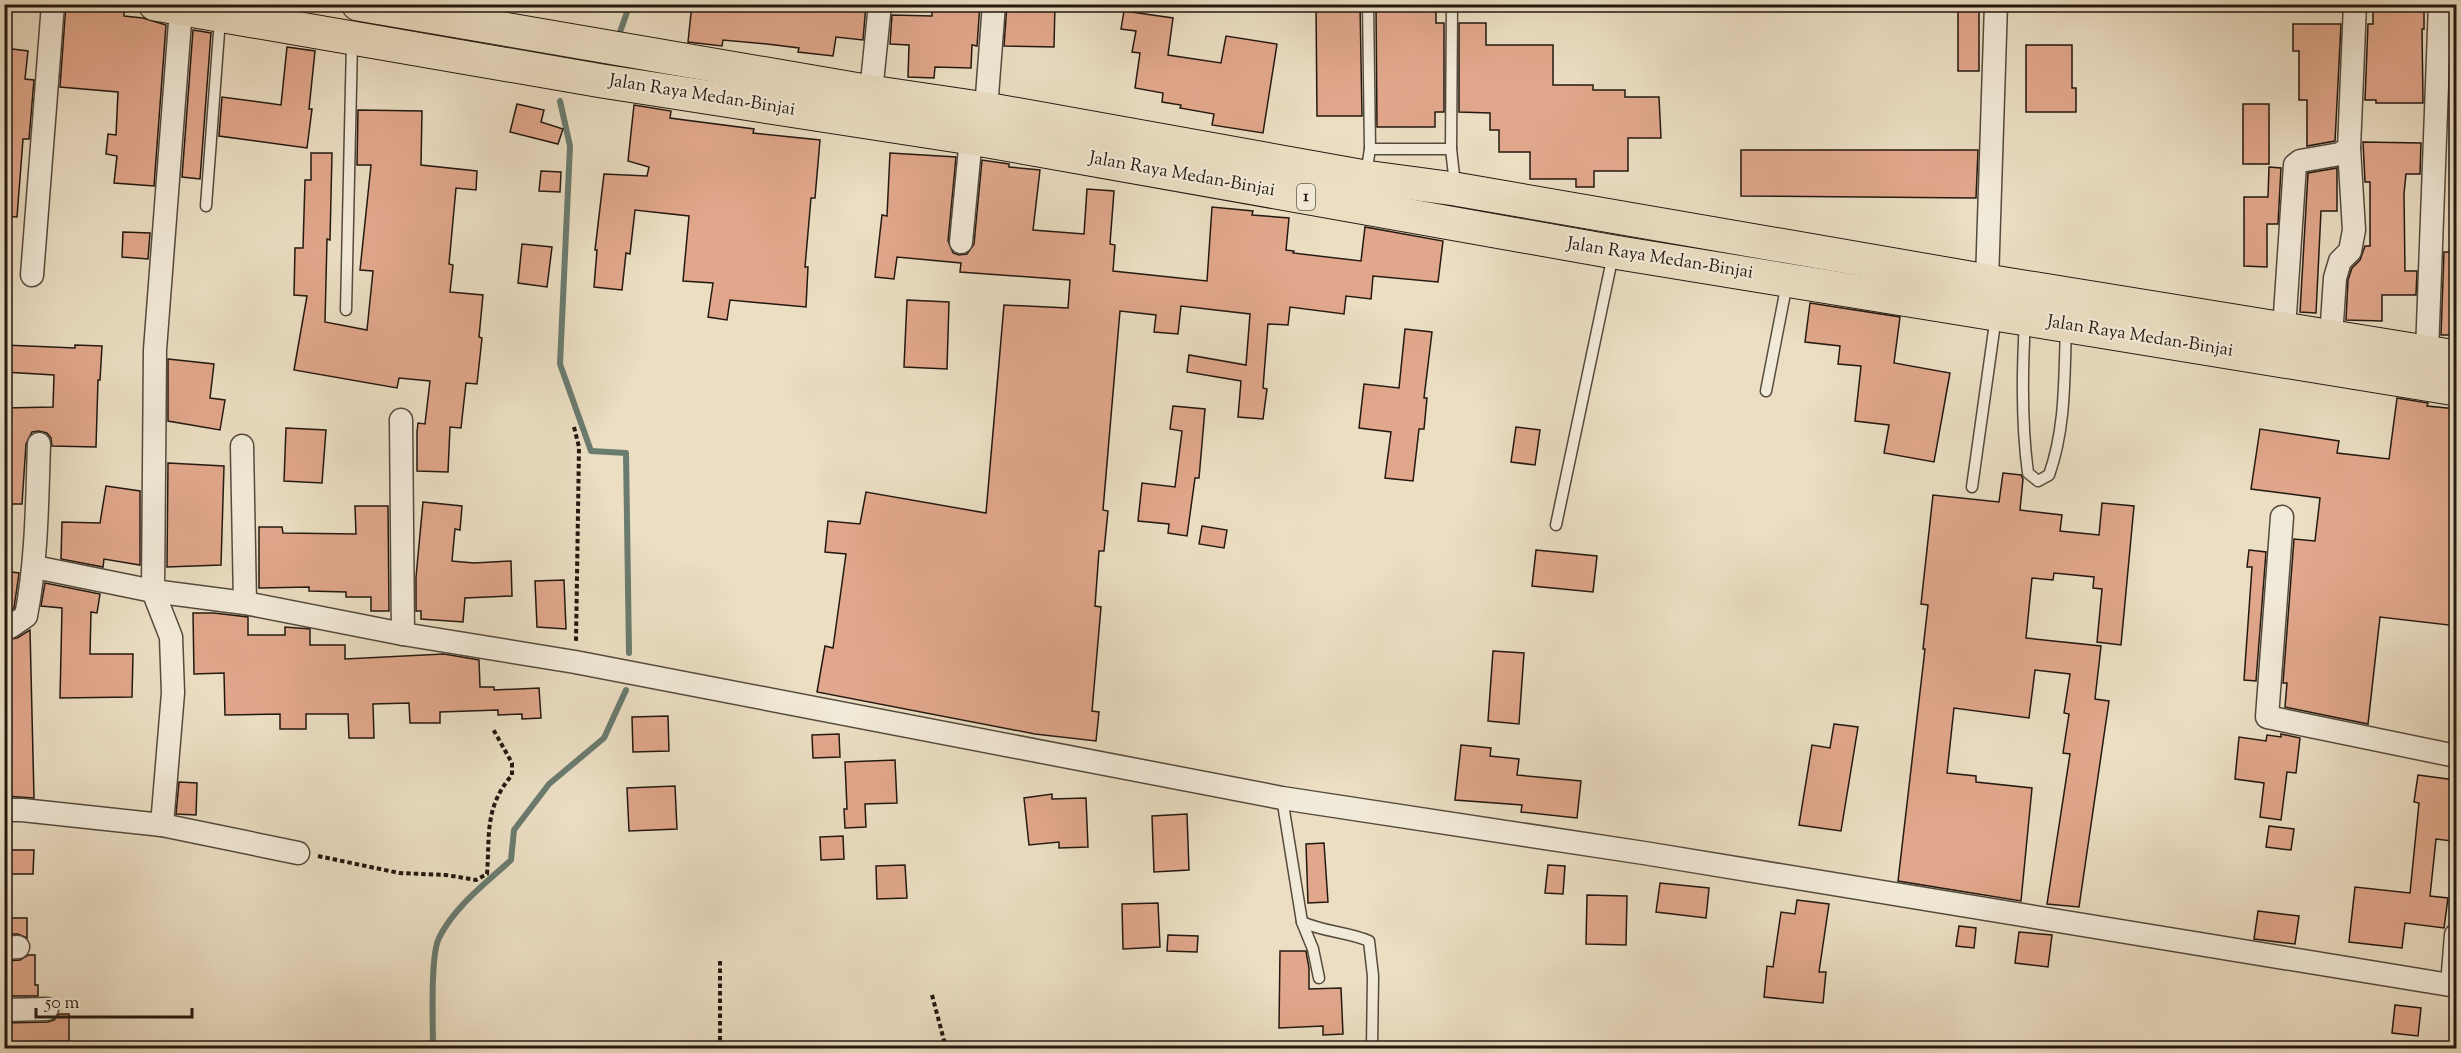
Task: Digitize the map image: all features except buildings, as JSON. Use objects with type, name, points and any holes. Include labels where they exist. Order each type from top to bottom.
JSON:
[{"type":"main road","name":"Jalan Raya Medan-Binjai","points":[[358,4],[870,92],[1368,163],[1455,189],[1987,281],[2442,355]]},
{"type":"main road","name":"Jalan Raya Medan-Binjai","points":[[168,7],[602,81],[970,138],[1614,252],[2457,389]]},
{"type":"street","points":[[32,275],[53,4]]},
{"type":"street","points":[[870,92],[880,4]]},
{"type":"street","points":[[961,242],[970,138],[986,109],[994,4]]},
{"type":"street","points":[[1987,281],[1996,4]]},
{"type":"street","points":[[2331,337],[2335,278],[2340,261],[2350,251],[2354,230],[2349,148],[2355,4]]},
{"type":"street","points":[[2440,4],[2442,355]]},
{"type":"street","points":[[162,825],[173,693],[171,637],[153,591],[155,350],[168,7]]},
{"type":"street","points":[[2284,329],[2295,165],[2300,161],[2340,154],[2349,148]]},
{"type":"street","points":[[401,420],[403,634]]},
{"type":"street","points":[[4,627],[10,627],[26,616],[35,567],[39,444]]},
{"type":"street","points":[[242,446],[244,603]]},
{"type":"street","points":[[2282,517],[2267,717],[2457,756]]},
{"type":"street","points":[[35,567],[153,591],[244,603],[403,634],[575,662],[1282,798],[1667,857],[2454,985],[2457,935]]},
{"type":"street","points":[[4,810],[162,825],[298,852]]},
{"type":"street","points":[[4,1010],[47,1009]]},
{"type":"lane","points":[[1368,4],[1368,163],[1451,149]]},
{"type":"lane","points":[[1452,4],[1451,149],[1455,189]]},
{"type":"lane","points":[[206,206],[220,16]]},
{"type":"lane","points":[[346,310],[352,38]]},
{"type":"lane","points":[[1556,525],[1614,252]]},
{"type":"lane","points":[[1766,391],[1788,279]]},
{"type":"lane","points":[[2011,316],[2022,379],[2024,443],[2028,473],[2038,480],[2049,475],[2058,450],[2063,417],[2066,325]]},
{"type":"lane","points":[[1972,487],[2011,316]]},
{"type":"lane","points":[[1282,798],[1302,922],[1313,949],[1319,978]]},
{"type":"lane","points":[[1302,922],[1316,928],[1369,941],[1373,976],[1372,1048]]},
{"type":"path","points":[[574,427],[579,447],[575,662]]},
{"type":"path","points":[[298,852],[399,873],[446,875],[476,880],[487,874],[487,831],[492,807],[503,786],[512,775],[512,763],[493,729]]},
{"type":"path","points":[[720,961],[720,1048]]},
{"type":"path","points":[[932,995],[946,1048]]},
{"type":"waterway","points":[[620,32],[630,4]]},
{"type":"waterway","points":[[560,101],[570,146],[560,364],[591,451],[626,453],[629,653]]},
{"type":"waterway","points":[[433,1048],[433,975],[439,938],[462,906],[511,860],[514,830],[549,784],[604,738],[626,690]]}]
